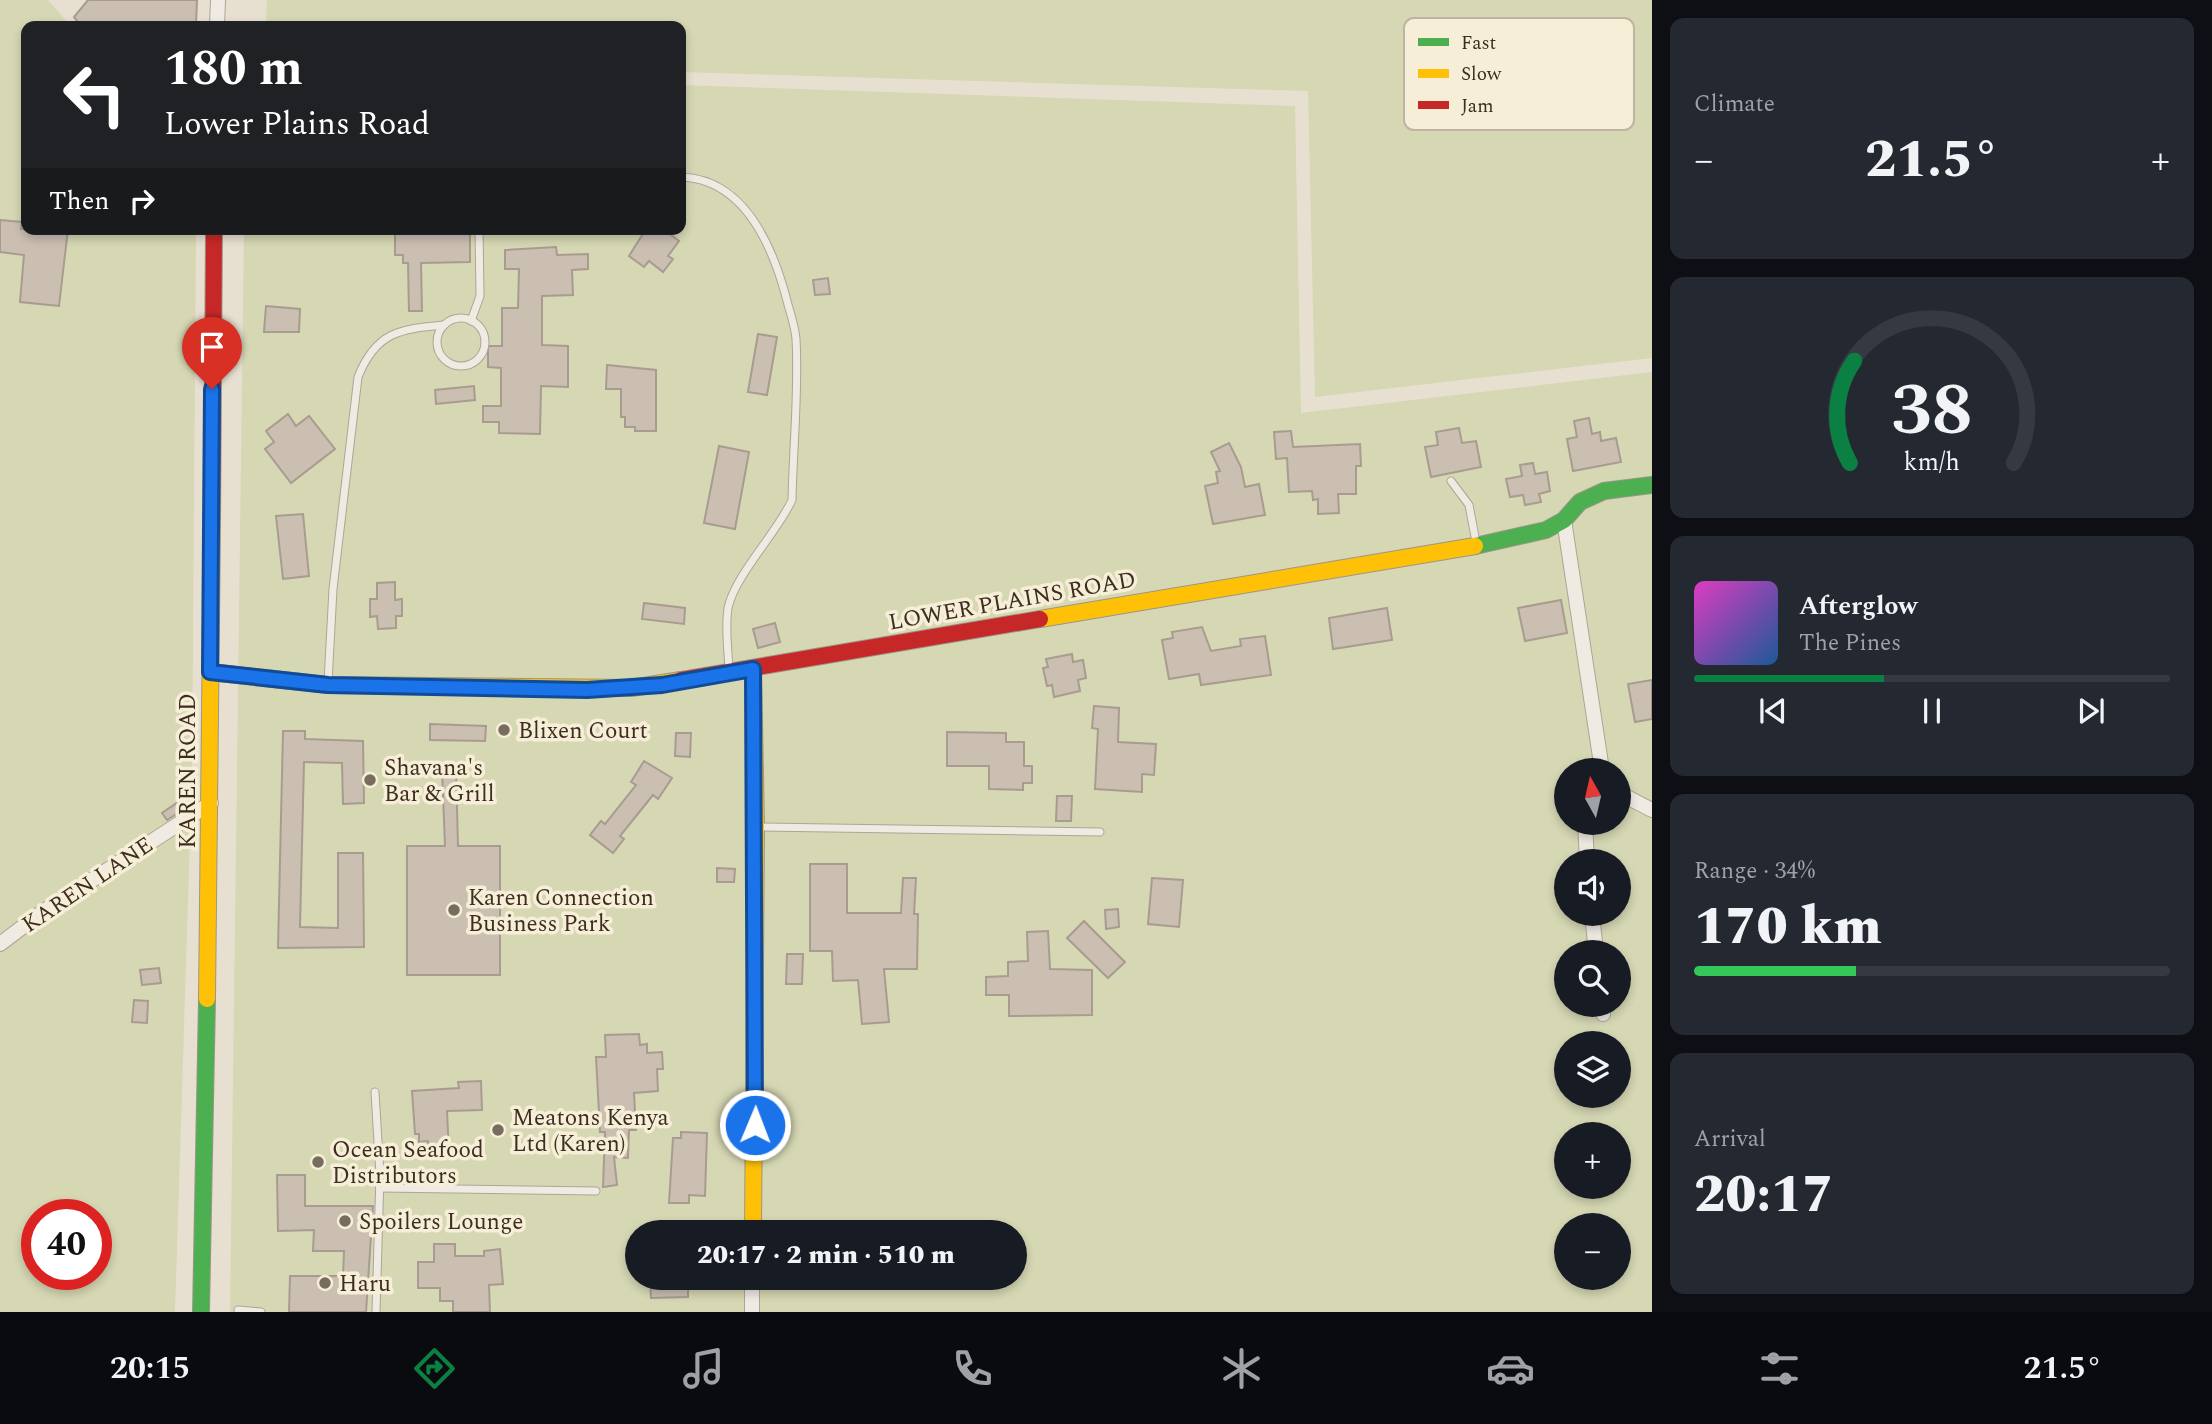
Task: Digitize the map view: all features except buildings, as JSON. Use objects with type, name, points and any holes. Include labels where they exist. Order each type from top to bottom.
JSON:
[{"type":"street","points":[[217,21],[218,0]]},
{"type":"street","name":"KAREN ROAD","points":[[201,1312],[211,803],[214,235]]},
{"type":"street","name":"LOWER PLAINS ROAD","points":[[210,672],[328,685],[587,690],[641,687],[729,674],[936,635],[1477,546],[1526,536],[1564,520],[1580,502],[1604,491],[1652,485]]},
{"type":"street","points":[[1564,520],[1600,758]]},
{"type":"street","points":[[753,669],[756,827],[753,1220]]},
{"type":"street","points":[[1631,799],[1652,810]]},
{"type":"street","name":"KAREN LANE","points":[[0,944],[41,913],[211,803]]},
{"type":"street","points":[[752,1290],[752,1312]]},
{"type":"lane","points":[[686,178],[709,184],[737,199],[758,225],[779,271],[796,336],[792,500],[735,591],[728,609],[729,674]]},
{"type":"lane","points":[[471,321],[480,296],[479,235]]},
{"type":"lane","points":[[328,685],[333,589],[358,377],[365,361],[382,340],[404,329],[444,325],[455,319],[471,321],[481,329],[485,345],[475,362],[467,365],[447,362],[441,356],[437,340],[444,325]]},
{"type":"lane","points":[[1451,481],[1469,505],[1477,546]]},
{"type":"lane","points":[[756,827],[1100,832]]},
{"type":"lane","points":[[375,1092],[380,1188],[376,1312]]},
{"type":"lane","points":[[380,1188],[596,1191]]},
{"type":"lane","points":[[238,1310],[261,1312]]},
{"type":"green space","points":[[0,0],[48,0],[67,21],[21,21],[21,235],[196,235],[192,775],[175,1312],[0,1312]]},
{"type":"green space","points":[[267,0],[1652,0],[1652,358],[1315,397],[1308,91],[686,72],[686,21],[266,21]]},
{"type":"green space","points":[[686,85],[1295,106],[1301,413],[1652,372],[1652,1312],[230,1312],[244,235],[686,235]]},
{"type":"traffic: fast","points":[[1475,546],[1546,530],[1564,520],[1580,502],[1604,491],[1652,485]]},
{"type":"traffic: fast","points":[[201,1312],[207,999]]},
{"type":"traffic: slow","points":[[207,999],[212,525]]},
{"type":"traffic: slow","points":[[1040,619],[1475,546]]},
{"type":"traffic: slow","points":[[753,669],[756,827],[753,1220]]},
{"type":"traffic: slow","points":[[210,672],[328,685],[631,688],[681,680]]},
{"type":"traffic: jam","points":[[212,525],[214,235]]},
{"type":"traffic: jam","points":[[681,680],[1040,619]]},
{"type":"place","name":"Blixen Court","points":[[504,730]]},
{"type":"place","name":"Shavana's Bar & Grill","points":[[370,780]]},
{"type":"place","name":"Karen Connection Business Park","points":[[454,910]]},
{"type":"place","name":"Meatons Kenya Ltd (Karen)","points":[[498,1130]]},
{"type":"place","name":"Ocean Seafood Distributors","points":[[318,1162]]},
{"type":"place","name":"Spoilers Lounge","points":[[345,1221]]},
{"type":"place","name":"Haru","points":[[325,1283]]},
{"type":"route","points":[[212,389],[210,672],[328,685],[587,690],[662,685],[753,669],[756,827],[755,1125]]}]
